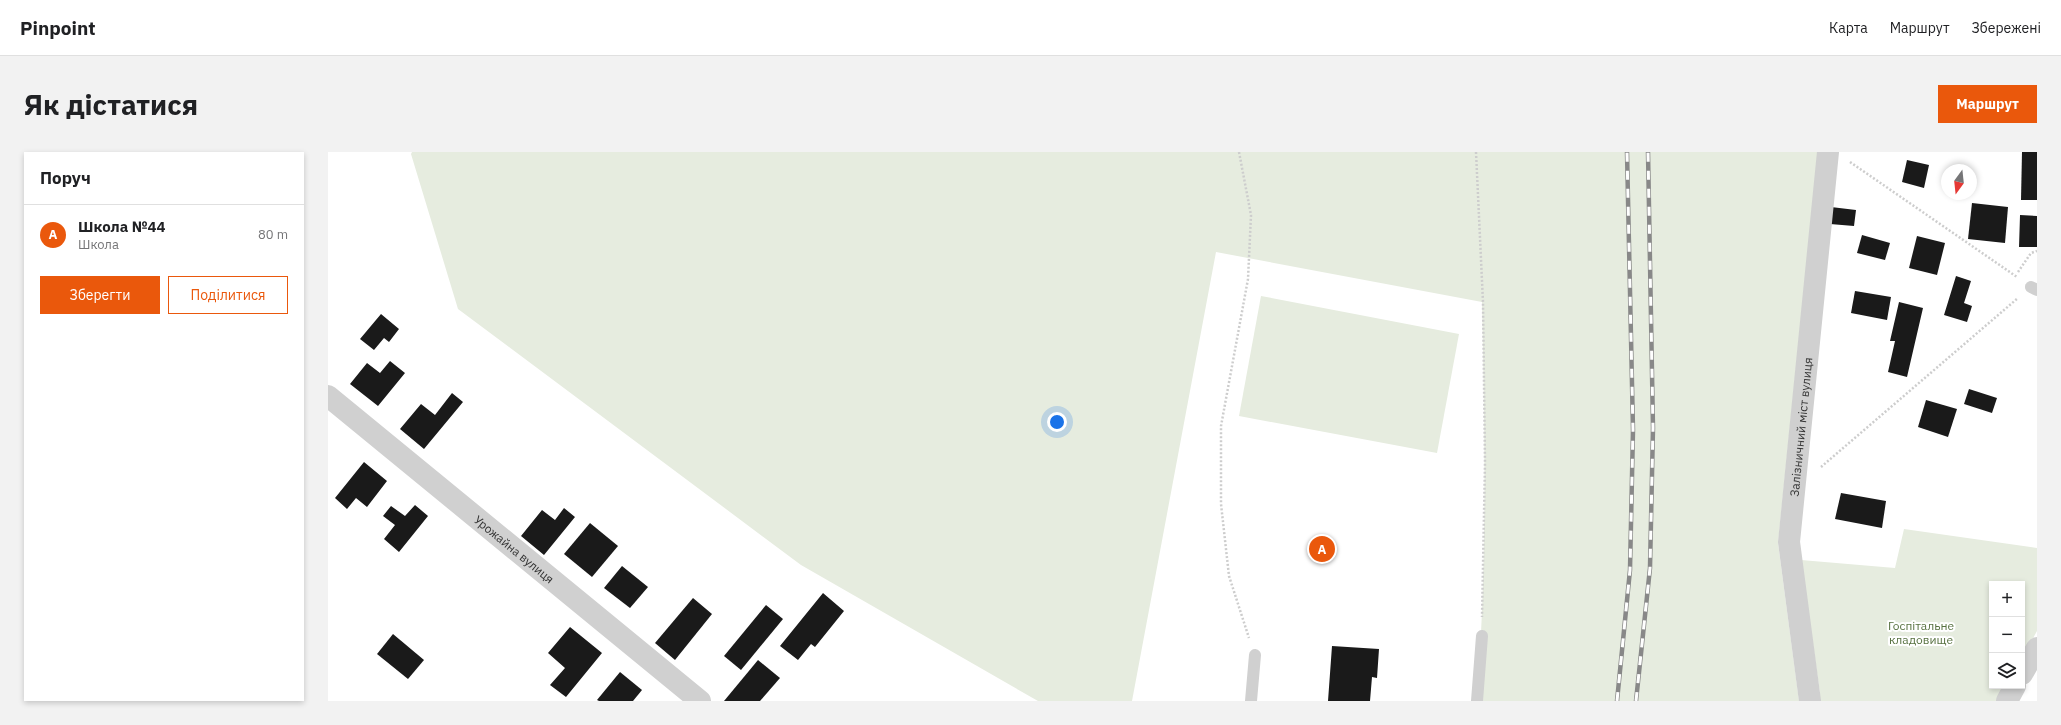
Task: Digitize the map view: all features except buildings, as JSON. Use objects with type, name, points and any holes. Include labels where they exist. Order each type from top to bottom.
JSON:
[{"type":"street","name":"Залізничний міст вулиця","points":[[1810,701],[1789,542],[1828,152]]},
{"type":"street","name":"Урожайна вулиця","points":[[328,396],[700,701]]},
{"type":"street","points":[[2025,669],[2037,648]]},
{"type":"street","points":[[2007,701],[2013,689]]},
{"type":"lane","points":[[1477,701],[1482,636]]},
{"type":"lane","points":[[1251,701],[1255,655]]},
{"type":"path","points":[[1238,152],[1251,215],[1250,247],[1248,279],[1221,426],[1221,504],[1229,576],[1255,655]]},
{"type":"path","points":[[1476,152],[1482,302],[1485,464],[1482,636]]},
{"type":"path","points":[[1795,489],[2034,288],[1848,161]]},
{"type":"path","points":[[2016,276],[2031,253],[2037,251]]},
{"type":"green space","points":[[412,152],[1818,152],[1778,543],[1799,701],[1477,701],[1484,551],[1482,302],[1216,252],[1132,701],[1038,701],[801,565],[458,309],[411,154]]},
{"type":"green space","points":[[1261,296],[1459,334],[1437,453],[1239,416]]},
{"type":"green space","name":"Госпітальне кладовище","points":[[1904,529],[2037,548],[2037,631],[2025,653],[2025,581],[1989,581],[1989,689],[2004,689],[1998,701],[1820,701],[1801,560],[1895,568]]},
{"type":"railway","points":[[1617,701],[1630,570],[1633,430],[1627,152]]},
{"type":"railway","points":[[1636,701],[1650,568],[1653,428],[1648,152]]},
{"type":"place","name":"Школа №44","points":[[1322,549]]}]
